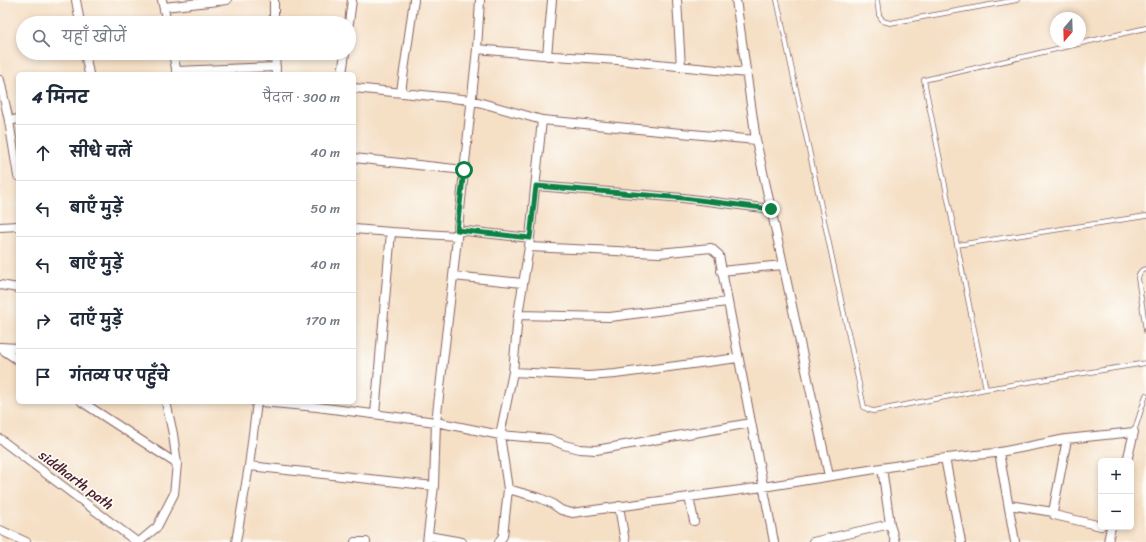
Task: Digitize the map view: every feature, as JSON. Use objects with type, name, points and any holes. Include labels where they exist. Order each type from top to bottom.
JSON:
[{"type":"street","points":[[76,0],[79,16]]},
{"type":"street","points":[[166,16],[163,3],[227,0]]},
{"type":"street","points":[[274,0],[274,16]]},
{"type":"street","points":[[350,16],[352,0]]},
{"type":"street","points":[[401,92],[414,0]]},
{"type":"street","points":[[462,542],[427,539],[434,486],[436,422],[477,49],[480,0]]},
{"type":"street","points":[[547,56],[552,0]]},
{"type":"street","points":[[677,0],[681,67]]},
{"type":"street","points":[[736,0],[756,140],[829,476]]},
{"type":"street","points":[[477,49],[547,56],[618,60],[747,73]]},
{"type":"street","points":[[86,60],[89,72]]},
{"type":"street","points":[[174,60],[177,72]]},
{"type":"street","points":[[226,72],[276,71],[275,60]]},
{"type":"street","points":[[342,72],[344,60]]},
{"type":"street","points":[[0,80],[16,164]]},
{"type":"street","points":[[356,88],[471,100],[542,120],[756,140]]},
{"type":"street","points":[[9,121],[16,119]]},
{"type":"street","points":[[499,542],[503,536],[508,490],[500,435],[513,372],[518,314],[529,243],[542,120]]},
{"type":"street","points":[[356,158],[464,170]]},
{"type":"street","points":[[536,186],[683,198],[771,209]]},
{"type":"street","points":[[0,227],[16,226]]},
{"type":"street","points":[[356,229],[391,232],[457,233],[529,243],[659,253],[711,248],[719,255],[774,542]]},
{"type":"street","points":[[375,414],[391,232]]},
{"type":"street","points":[[721,271],[783,265]]},
{"type":"street","points":[[453,276],[522,283]]},
{"type":"street","points":[[0,286],[16,288]]},
{"type":"street","points":[[518,314],[610,317],[727,302]]},
{"type":"street","points":[[0,348],[16,348]]},
{"type":"street","points":[[0,348],[16,359]]},
{"type":"street","points":[[513,372],[589,376],[738,358]]},
{"type":"street","points":[[85,404],[178,464]]},
{"type":"street","points":[[138,542],[157,527],[174,494],[178,464],[174,434],[166,404]]},
{"type":"street","points":[[236,542],[249,466],[257,404]]},
{"type":"street","points":[[318,404],[375,414],[436,422],[500,435],[550,439],[564,445],[580,449],[596,450],[751,423]]},
{"type":"street","points":[[508,490],[540,498],[561,510],[572,513],[763,487],[945,458],[999,452],[1068,439],[1134,432],[1128,458]]},
{"type":"street","points":[[1053,512],[1068,439]]},
{"type":"street","name":"siddharth path","points":[[0,440],[138,542]]},
{"type":"street","points":[[999,452],[1015,542]]},
{"type":"street","points":[[945,458],[961,542]]},
{"type":"street","points":[[249,466],[434,486]]},
{"type":"street","points":[[882,468],[890,524],[895,542]]},
{"type":"street","points":[[689,497],[694,521]]},
{"type":"street","points":[[1009,505],[1053,512],[1054,515],[1098,525]]},
{"type":"street","points":[[619,506],[625,542]]},
{"type":"street","points":[[813,542],[890,524]]},
{"type":"street","points":[[0,530],[26,542]]},
{"type":"street","points":[[1108,542],[1110,530]]},
{"type":"street","points":[[355,542],[366,542]]},
{"type":"lane","points":[[777,0],[864,407],[874,411],[986,389],[1146,363]]},
{"type":"lane","points":[[878,0],[879,15],[883,21],[890,23],[1017,0]]},
{"type":"lane","points":[[986,389],[924,80],[1146,28]]},
{"type":"lane","points":[[957,245],[1146,216]]},
{"type":"lane","points":[[1146,269],[1143,269],[1139,273],[1138,278],[1146,331]]},
{"type":"lane","points":[[1134,432],[1146,396]]},
{"type":"route","points":[[464,170],[457,230],[530,238],[536,186],[683,198],[771,209]]}]
